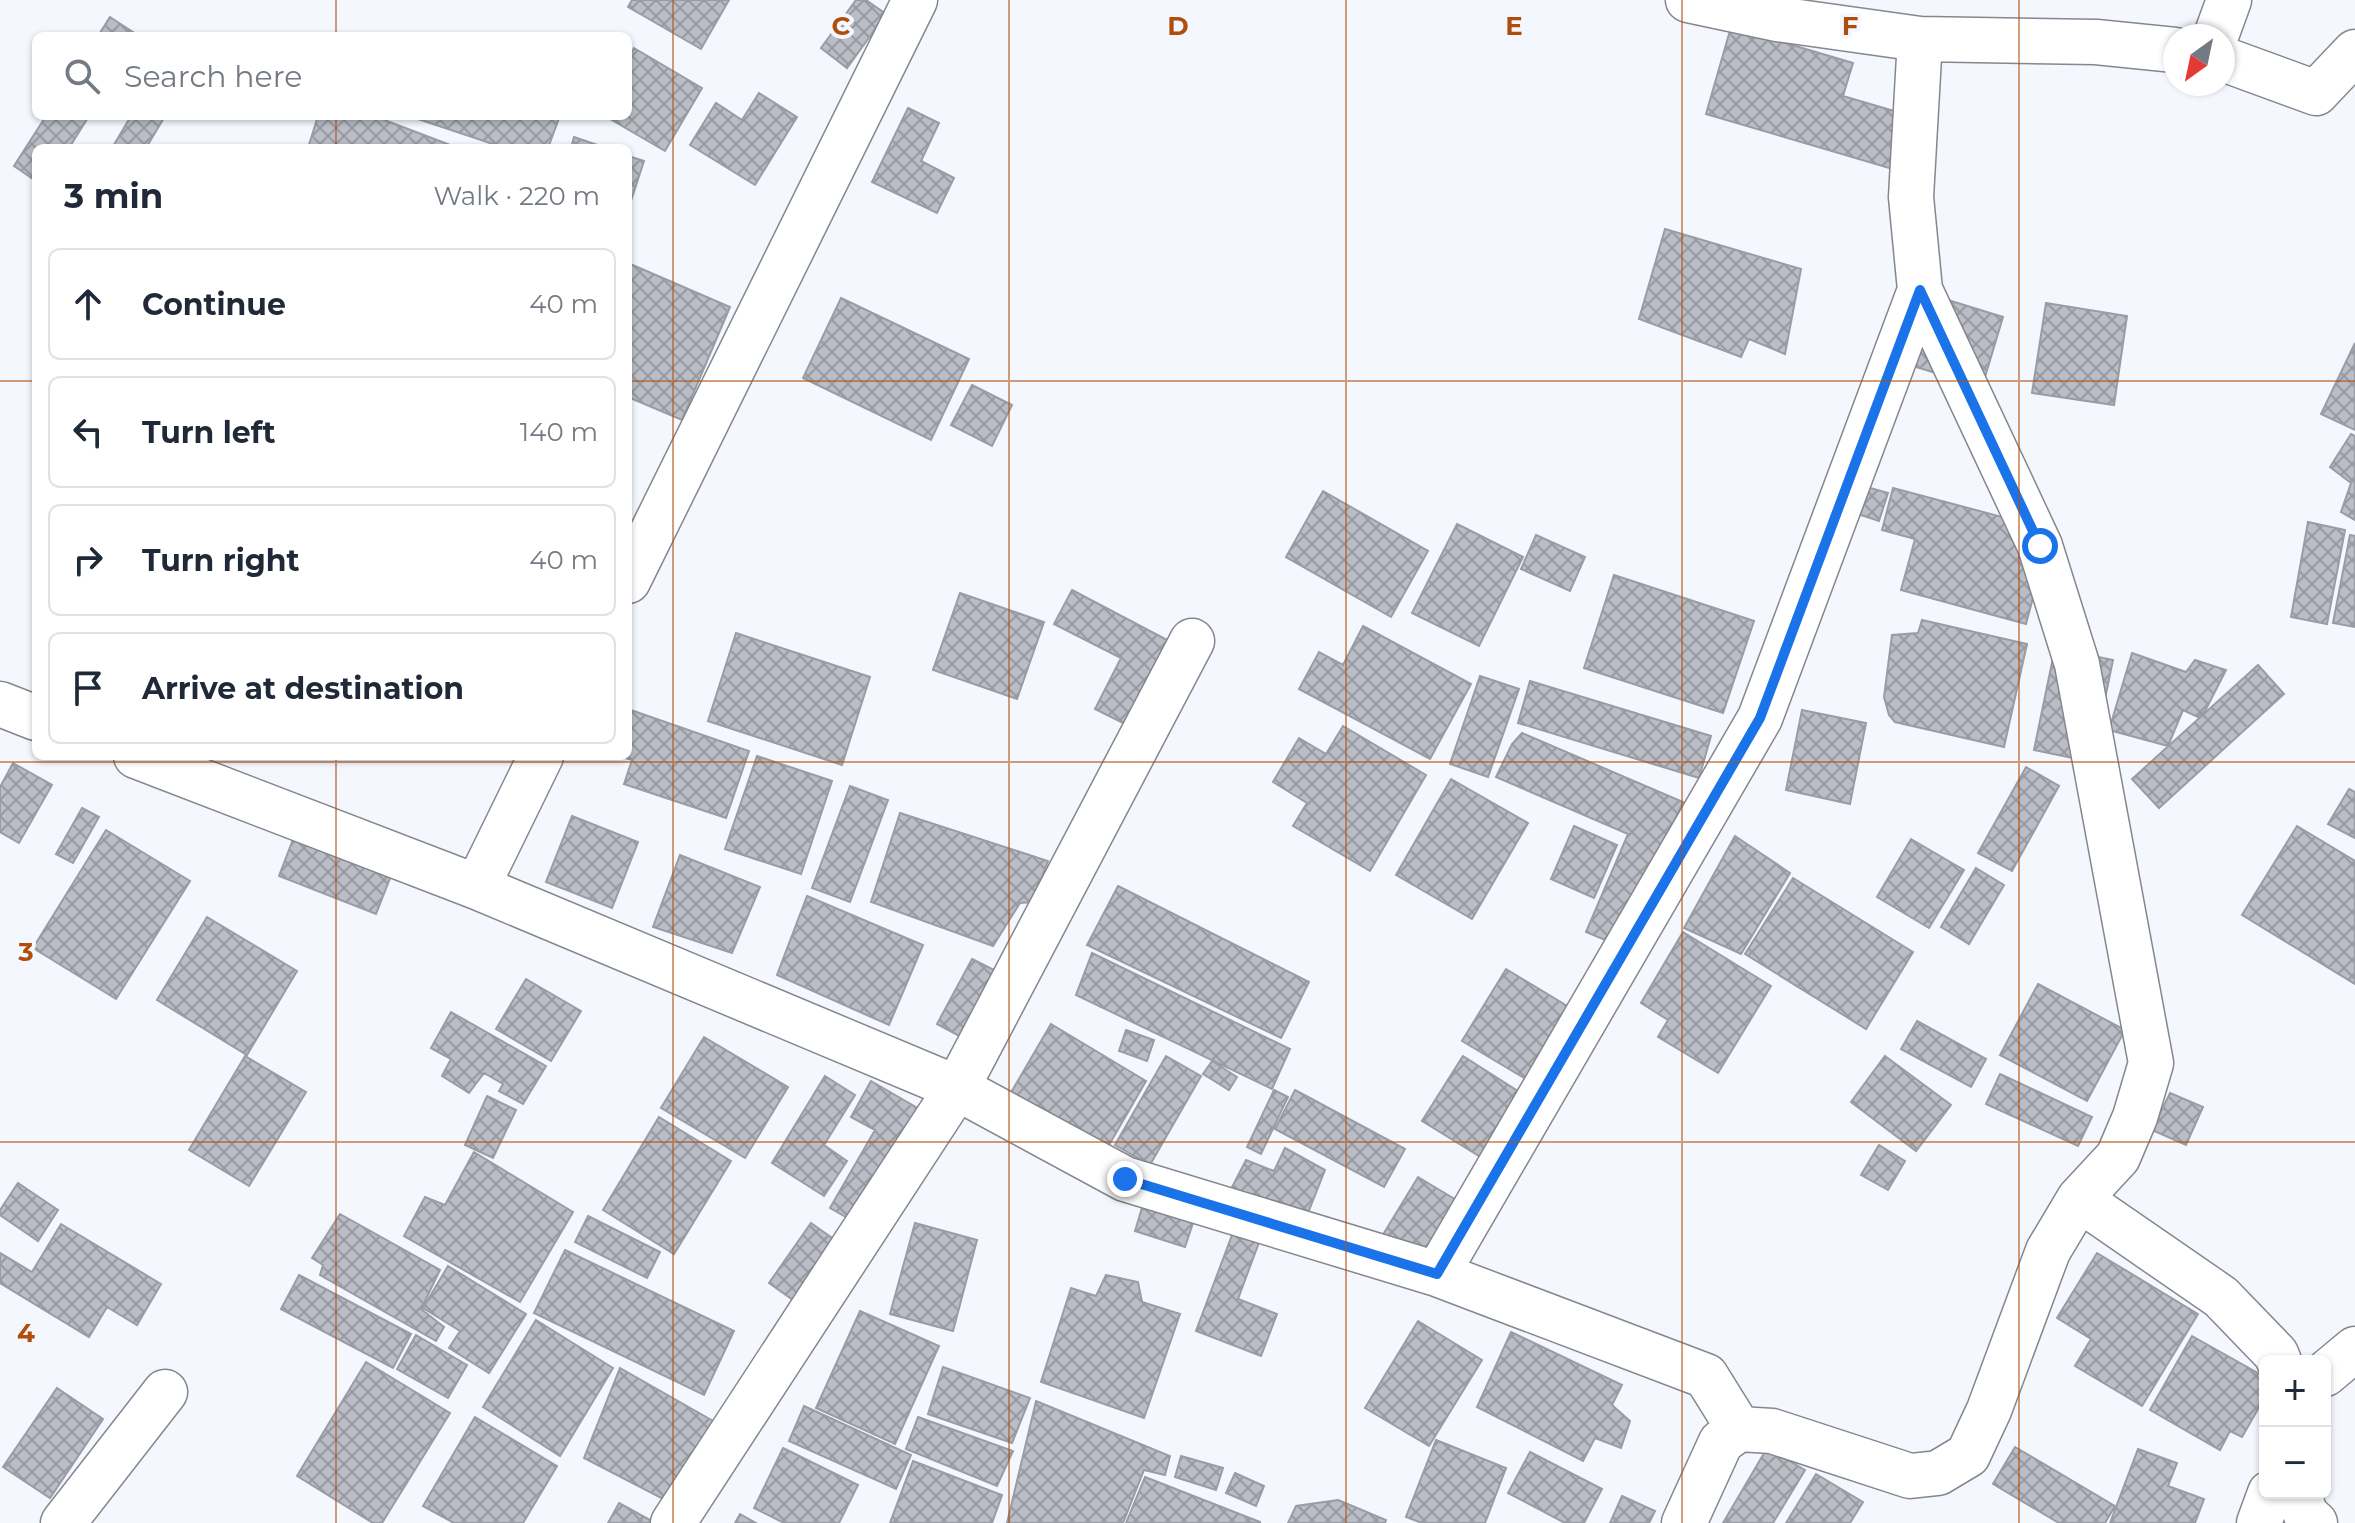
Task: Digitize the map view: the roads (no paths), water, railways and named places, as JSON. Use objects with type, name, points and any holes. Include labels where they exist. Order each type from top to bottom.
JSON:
[{"type":"street","points":[[632,573],[915,0]]},
{"type":"street","points":[[1688,0],[1777,19],[1894,24],[2163,49]]},
{"type":"street","points":[[2220,24],[2229,0]]},
{"type":"street","points":[[1684,1523],[1721,1442],[1739,1429],[1772,1431],[1910,1476],[1938,1473],[1968,1455],[1989,1410],[2048,1251],[2079,1199],[2118,1157],[2135,1117],[2151,1063],[2077,664],[2040,546],[1920,290],[1894,24]]},
{"type":"street","points":[[2235,63],[2316,93],[2355,52]]},
{"type":"street","points":[[1437,1274],[1760,718],[1920,290]]},
{"type":"street","points":[[673,1523],[957,1088],[1192,641]]},
{"type":"street","points":[[0,704],[32,716]]},
{"type":"street","points":[[146,760],[477,887],[957,1088],[1125,1179],[1437,1274],[1706,1376],[1739,1429]]},
{"type":"street","points":[[477,887],[539,760]]},
{"type":"street","points":[[2079,1199],[2221,1297],[2276,1355]]},
{"type":"street","points":[[2331,1369],[2355,1349]]},
{"type":"street","points":[[63,1523],[165,1392]]},
{"type":"street","points":[[2259,1523],[2268,1499]]},
{"type":"street","points":[[2300,1499],[2306,1515],[2315,1523]]}]
